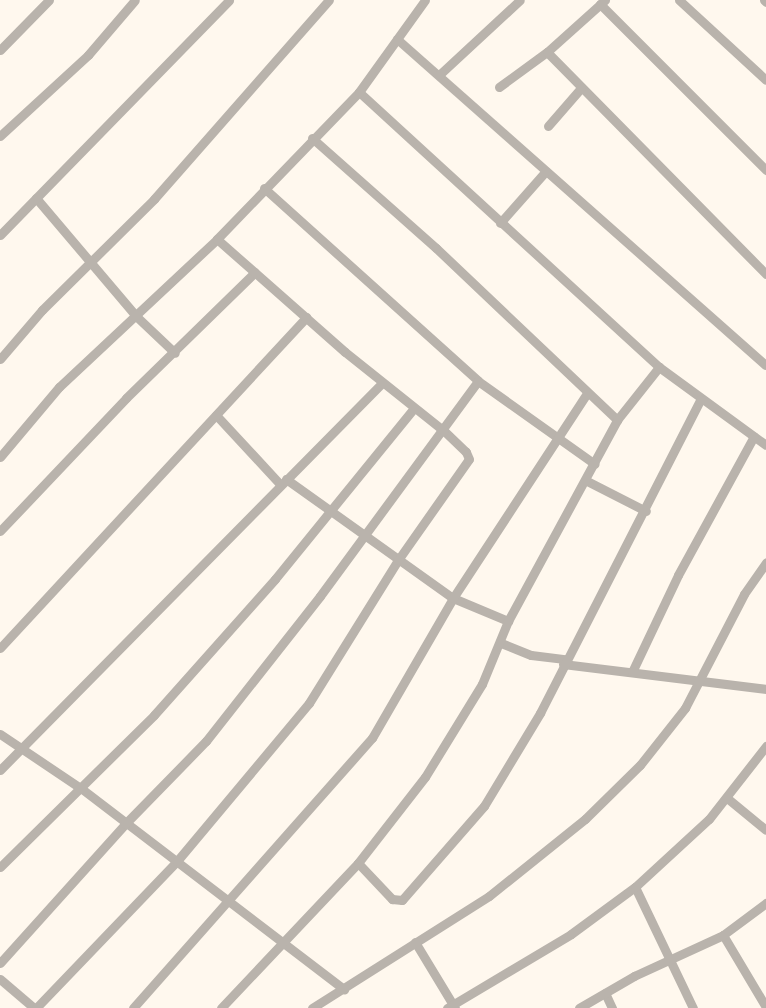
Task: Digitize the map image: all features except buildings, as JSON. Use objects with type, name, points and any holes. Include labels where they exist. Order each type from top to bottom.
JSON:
[{"type":"street","points":[[0,50],[49,0]]},
{"type":"street","points":[[0,136],[88,55],[135,0]]},
{"type":"street","points":[[0,235],[229,0]]},
{"type":"street","points":[[0,457],[59,387],[137,317],[217,239],[312,138],[359,92],[425,0]]},
{"type":"street","points":[[439,75],[520,0]]},
{"type":"street","points":[[679,0],[766,80]]},
{"type":"street","points":[[0,359],[92,260],[154,199],[325,1]]},
{"type":"street","points":[[499,87],[547,52],[603,2],[766,170]]},
{"type":"street","points":[[397,39],[766,365]]},
{"type":"street","points":[[547,52],[766,274]]},
{"type":"street","points":[[548,126],[581,88]]},
{"type":"street","points":[[359,92],[500,224],[580,292],[659,367],[700,400],[766,446]]},
{"type":"street","points":[[312,138],[436,248],[617,420]]},
{"type":"street","points":[[500,224],[546,171]]},
{"type":"street","points":[[264,188],[478,381],[595,464]]},
{"type":"street","points":[[36,198],[92,260],[137,317],[175,353]]},
{"type":"street","points":[[0,979],[35,1008],[177,861],[309,702],[398,560],[469,459],[466,452],[444,431],[412,409],[381,383],[217,239]]},
{"type":"street","points":[[102,251],[102,272]]},
{"type":"street","points":[[0,531],[255,272]]},
{"type":"street","points":[[0,648],[307,317]]},
{"type":"street","points":[[221,1008],[287,942],[358,863],[425,777],[482,684],[501,643],[507,621],[587,481],[617,420],[659,367]]},
{"type":"street","points":[[0,963],[125,824],[206,741],[444,431],[478,381]]},
{"type":"street","points":[[0,770],[381,383]]},
{"type":"street","points":[[133,1008],[372,738],[453,598],[555,437],[587,393]]},
{"type":"street","points":[[358,863],[392,898],[402,900],[484,806],[516,755],[564,661],[646,511],[700,400]]},
{"type":"street","points":[[0,867],[82,789],[248,610],[412,409]]},
{"type":"street","points":[[216,415],[283,482],[328,510],[453,598],[507,621]]},
{"type":"street","points":[[632,672],[678,575],[754,436]]},
{"type":"street","points":[[587,481],[646,511]]},
{"type":"street","points":[[312,1008],[489,896],[585,819],[640,765],[685,708],[744,594],[766,562]]},
{"type":"street","points":[[501,643],[531,655],[564,661],[766,689]]},
{"type":"street","points":[[0,734],[82,789],[125,824],[287,942],[344,989]]},
{"type":"street","points":[[415,942],[452,1007],[571,934],[635,887],[727,798],[766,746]]},
{"type":"street","points":[[727,798],[766,830]]},
{"type":"street","points":[[635,887],[693,1008]]},
{"type":"street","points":[[579,1008],[668,958],[723,935],[766,903]]},
{"type":"street","points":[[723,935],[765,1004]]},
{"type":"street","points":[[604,993],[612,1008]]}]
